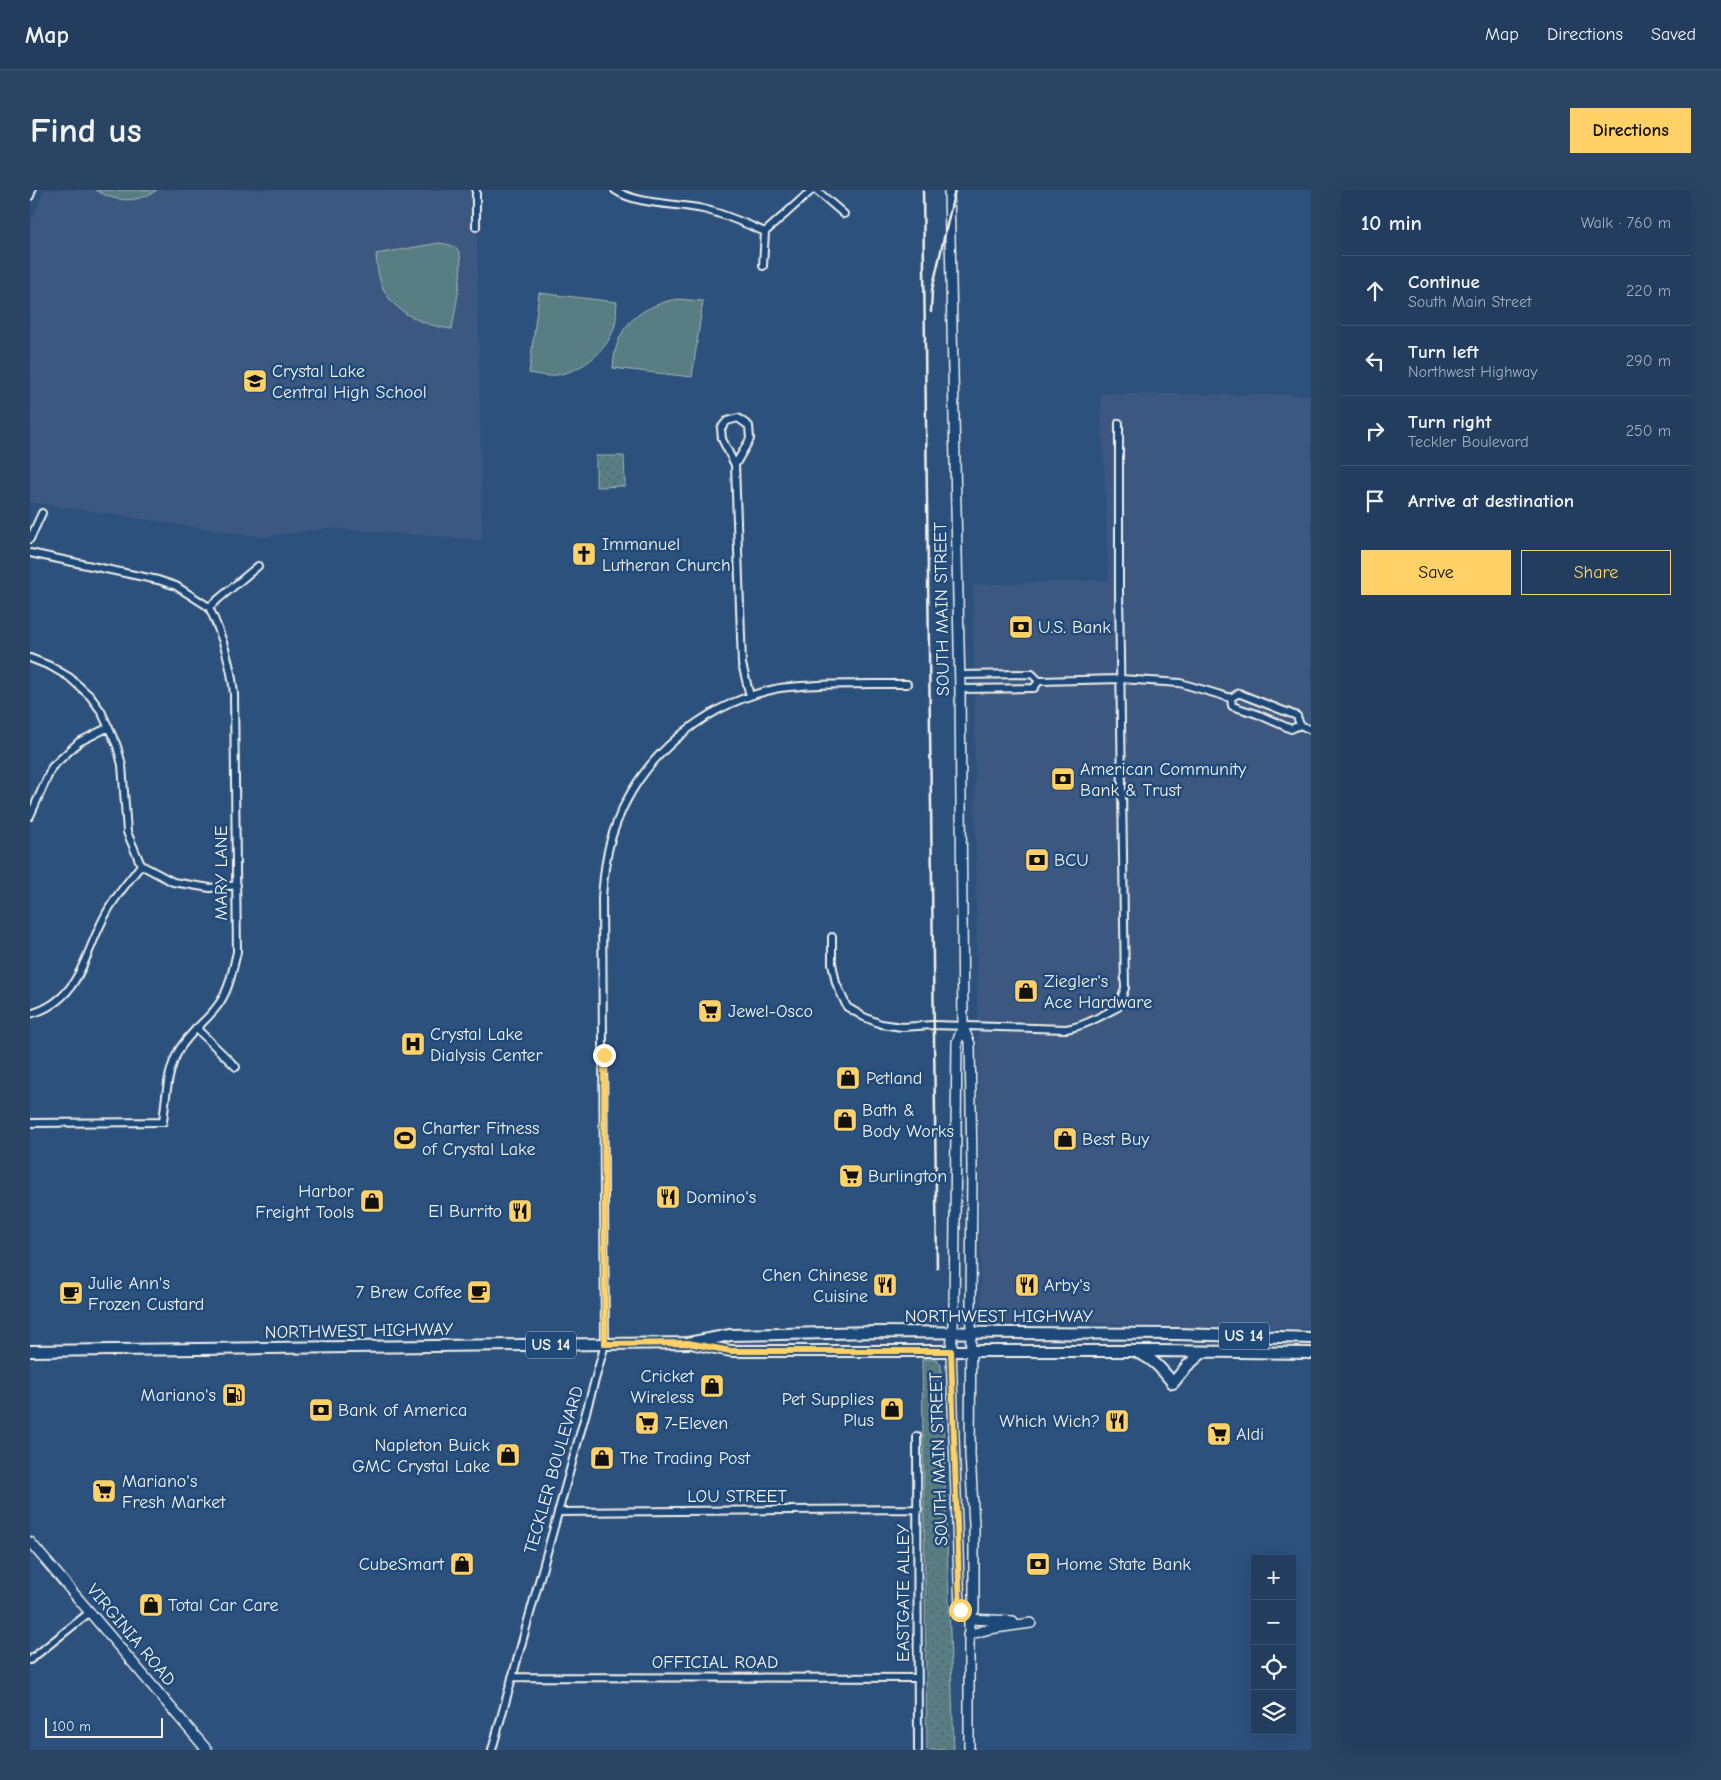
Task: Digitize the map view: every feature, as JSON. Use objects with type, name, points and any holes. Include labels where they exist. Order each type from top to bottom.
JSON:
[{"type":"main road","name":"NORTHWEST HIGHWAY","points":[[30,1351],[688,1343],[730,1336],[877,1332],[1177,1334],[1311,1338]]},
{"type":"main road","name":"NORTHWEST HIGHWAY","points":[[688,1343],[731,1351],[1311,1353]]},
{"type":"main road","points":[[1129,1351],[1148,1357],[1157,1364],[1173,1384],[1186,1366],[1203,1352]]},
{"type":"street","points":[[30,196],[32,190]]},
{"type":"street","points":[[476,190],[476,227]]},
{"type":"street","points":[[615,190],[636,198],[725,215],[765,232]]},
{"type":"street","points":[[763,266],[765,232],[812,190]]},
{"type":"street","points":[[816,190],[844,214]]},
{"type":"street","name":"SOUTH MAIN STREET","points":[[949,190],[960,675],[963,1027],[970,1044],[972,1166],[970,1454],[974,1526],[974,1610],[968,1619],[969,1750]]},
{"type":"street","points":[[735,465],[750,439],[749,426],[738,418],[727,421],[721,428],[722,439],[735,465],[742,664],[750,696]]},
{"type":"street","points":[[832,937],[832,963],[836,983],[847,1007],[864,1017],[882,1024],[902,1027],[933,1025],[1066,1029],[1087,1024],[1118,1007],[1125,988],[1119,423]]},
{"type":"street","points":[[30,539],[42,512]]},
{"type":"street","points":[[30,553],[158,580],[176,586],[209,607],[258,566]]},
{"type":"street","name":"MARY LANE","points":[[30,1123],[163,1122],[172,1066],[180,1049],[196,1028],[216,1009],[228,986],[237,952],[234,694],[231,668],[217,624],[209,607]]},
{"type":"street","points":[[30,658],[50,666],[80,686],[101,711],[117,746],[122,765],[127,832],[141,865],[173,882],[210,888],[237,885]]},
{"type":"street","points":[[960,675],[1032,674],[1039,681],[1121,679],[1180,683],[1231,698],[1239,693],[1297,716],[1300,725],[1311,730]]},
{"type":"street","points":[[960,689],[1034,688],[1039,681]]},
{"type":"street","name":"TECKLER BOULEVARD","points":[[492,1750],[605,1344],[606,1225],[602,897],[606,862],[613,831],[626,800],[643,773],[686,730],[713,712],[750,696],[776,688],[825,684],[907,684]]},
{"type":"street","points":[[1231,698],[1232,706],[1257,714],[1291,729],[1300,725]]},
{"type":"street","points":[[30,816],[52,767],[79,742],[109,727]]},
{"type":"street","points":[[30,1014],[51,1006],[74,984],[108,911],[141,865]]},
{"type":"street","name":"SOUTH MAIN STREET","points":[[963,1027],[956,1042],[954,1311],[951,1351],[960,1610],[968,1619]]},
{"type":"street","points":[[196,1028],[236,1067]]},
{"type":"street","name":"EASTGATE ALLEY","points":[[917,1436],[918,1750]]},
{"type":"street","name":"LOU STREET","points":[[558,1512],[918,1510]]},
{"type":"street","name":"VIRGINIA ROAD","points":[[30,1542],[208,1750]]},
{"type":"street","points":[[30,1660],[90,1612]]},
{"type":"street","points":[[968,1619],[1031,1622],[989,1629],[968,1636]]},
{"type":"street","name":"OFFICIAL ROAD","points":[[512,1677],[918,1678]]},
{"type":"shaded area","name":"Crystal Lake Central High School","points":[[44,190],[476,190],[482,540],[328,528],[263,537],[30,502],[30,226]]},
{"type":"shaded area","points":[[1101,394],[1311,395],[1311,1328],[1205,1328],[1082,1322],[995,1323],[981,1306],[973,585],[1109,580]]},
{"type":"green space","points":[[96,190],[157,190],[142,197],[126,200],[111,197]]},
{"type":"green space","points":[[439,243],[453,246],[459,252],[461,258],[457,302],[452,329],[431,325],[402,311],[387,295],[382,286],[378,270],[376,254]]},
{"type":"green space","points":[[539,293],[617,302],[616,322],[611,335],[598,353],[581,367],[560,374],[546,376],[529,373]]},
{"type":"green space","points":[[676,299],[703,301],[692,377],[613,368],[618,341],[631,322],[639,314],[650,308]]},
{"type":"green space","points":[[596,456],[624,456],[625,486],[596,487]]},
{"type":"green space","points":[[922,1359],[936,1359],[941,1365],[954,1750],[927,1750]]},
{"type":"railway","points":[[923,190],[937,1268]]},
{"type":"railway","points":[[931,312],[932,290],[955,190]]},
{"type":"place","name":"Crystal Lake Central High School","points":[[255,381]]},
{"type":"place","name":"Immanuel Lutheran Church","points":[[584,554]]},
{"type":"place","name":"U.S. Bank","points":[[1021,627]]},
{"type":"place","name":"American Community Bank & Trust","points":[[1063,779]]},
{"type":"place","name":"BCU","points":[[1037,860]]},
{"type":"place","name":"Ziegler's Ace Hardware","points":[[1026,991]]},
{"type":"place","name":"Jewel-Osco","points":[[710,1011]]},
{"type":"place","name":"Crystal Lake Dialysis Center","points":[[413,1044]]},
{"type":"place","name":"Petland","points":[[848,1078]]},
{"type":"place","name":"Bath & Body Works","points":[[845,1120]]},
{"type":"place","name":"Charter Fitness of Crystal Lake","points":[[405,1138]]},
{"type":"place","name":"Best Buy","points":[[1065,1139]]},
{"type":"place","name":"Burlington","points":[[851,1176]]},
{"type":"place","name":"Domino's","points":[[668,1197]]},
{"type":"place","name":"Harbor Freight Tools","points":[[372,1201]]},
{"type":"place","name":"El Burrito","points":[[520,1211]]},
{"type":"place","name":"Chen Chinese Cuisine","points":[[885,1285]]},
{"type":"place","name":"Arby's","points":[[1027,1285]]},
{"type":"place","name":"7 Brew Coffee","points":[[479,1292]]},
{"type":"place","name":"Julie Ann's Frozen Custard","points":[[71,1293]]},
{"type":"place","name":"Cricket Wireless","points":[[712,1386]]},
{"type":"place","name":"Mariano's","points":[[234,1395]]},
{"type":"place","name":"Pet Supplies Plus","points":[[892,1409]]},
{"type":"place","name":"Bank of America","points":[[321,1410]]},
{"type":"place","name":"Which Wich?","points":[[1117,1421]]},
{"type":"place","name":"7-Eleven","points":[[647,1423]]},
{"type":"place","name":"Aldi","points":[[1219,1434]]},
{"type":"place","name":"Napleton Buick GMC Crystal Lake","points":[[508,1455]]},
{"type":"place","name":"The Trading Post","points":[[602,1458]]},
{"type":"place","name":"Mariano's Fresh Market","points":[[104,1491]]},
{"type":"place","name":"CubeSmart","points":[[462,1564]]},
{"type":"place","name":"Home State Bank","points":[[1038,1564]]},
{"type":"place","name":"Total Car Care","points":[[151,1605]]},
{"type":"route","points":[[604,1055],[605,1344],[688,1343],[731,1351],[951,1351],[960,1610]]}]
